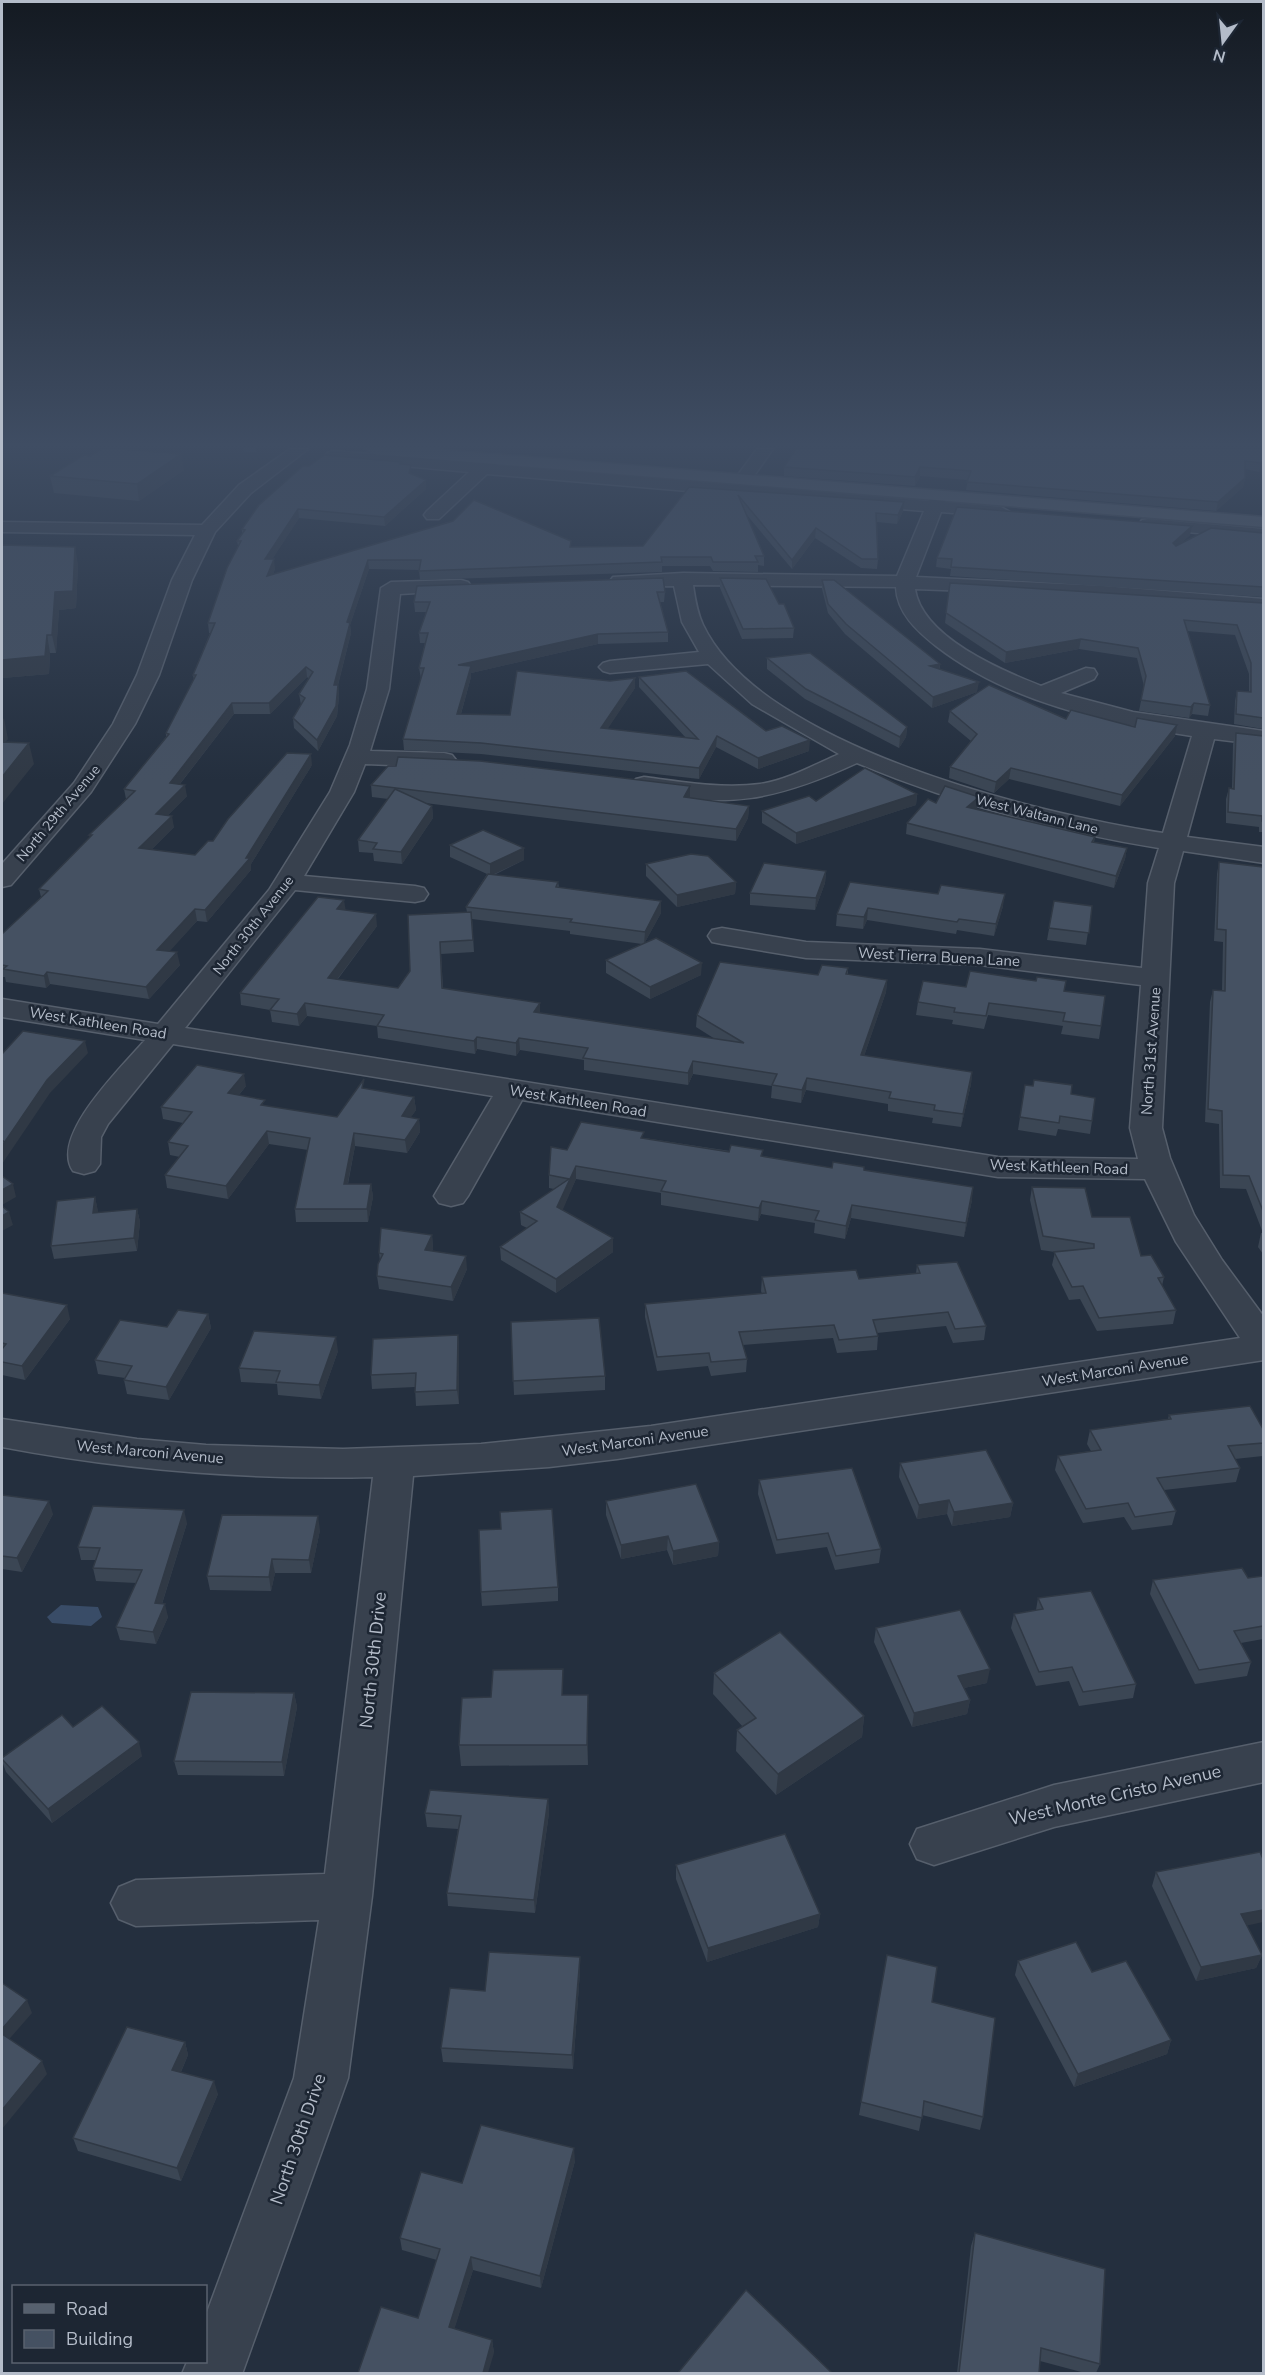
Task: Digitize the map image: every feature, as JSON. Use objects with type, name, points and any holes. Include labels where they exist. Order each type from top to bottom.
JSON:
[{"type":"street","name":"North 29th Avenue","points":[[2,879],[97,769],[124,724],[148,675],[182,580],[192,560]]},
{"type":"street","points":[[914,560],[905,591],[917,618],[943,643],[970,662],[997,676],[1101,711],[1205,731],[1263,738]]},
{"type":"street","points":[[683,579],[692,625],[714,657],[762,704],[857,754]]},
{"type":"street","points":[[603,582],[683,579],[906,582],[1040,587],[1263,605]]},
{"type":"street","name":"North 30th Avenue","points":[[84,1164],[85,1137],[94,1120],[288,882],[342,792],[357,756],[378,689],[391,588],[477,586]]},
{"type":"street","points":[[610,667],[714,657]]},
{"type":"street","points":[[1044,693],[1086,674]]},
{"type":"street","name":"North 31st Avenue","points":[[1205,731],[1161,883],[1157,978],[1146,1128],[1156,1169],[1176,1215],[1202,1258],[1263,1346]]},
{"type":"street","points":[[623,781],[728,792],[761,791],[807,777],[857,754]]},
{"type":"street","name":"West Waltann Lane","points":[[857,754],[933,784],[1070,824],[1263,855]]},
{"type":"street","points":[[357,756],[470,762]]},
{"type":"street","points":[[288,882],[415,894]]},
{"type":"street","name":"West Tierra Buena Lane","points":[[722,936],[806,950],[991,958],[1157,978]]},
{"type":"street","name":"West Kathleen Road","points":[[2,1008],[998,1167],[1156,1169]]},
{"type":"street","points":[[451,1196],[512,1090]]},
{"type":"street","name":"West Marconi Avenue","points":[[2,1433],[80,1446],[165,1455],[284,1463],[395,1461],[549,1453],[635,1443],[1263,1346]]},
{"type":"street","name":"North 30th Drive","points":[[212,2373],[254,2265],[321,2078],[347,1896],[395,1461]]},
{"type":"street","name":"West Monte Cristo Avenue","points":[[934,1844],[1054,1806],[1263,1762]]},
{"type":"street","points":[[136,1903],[347,1896]]},
{"type":"water","points":[[61,1605],[98,1607],[102,1617],[91,1626],[52,1623],[47,1617]]},
{"type":"building","points":[[2,560],[74,560],[73,591],[55,592],[52,635],[47,635],[45,656],[2,660]]},
{"type":"building","points":[[231,560],[274,560],[267,576],[322,560],[662,560],[662,562],[419,571],[421,560],[368,560],[347,622],[350,623],[334,685],[338,685],[336,706],[317,740],[293,718],[305,698],[299,694],[313,672],[306,667],[269,703],[232,703],[170,783],[185,785],[156,814],[172,816],[139,848],[195,855],[208,841],[213,841],[228,819],[287,753],[311,754],[246,858],[250,858],[205,910],[195,909],[157,950],[177,952],[146,987],[47,972],[44,976],[3,969],[7,966],[2,965],[2,934],[48,891],[39,889],[92,835],[89,835],[135,791],[124,789],[169,734],[166,733],[196,675],[193,675],[215,623],[208,623]]},
{"type":"building","points":[[712,560],[757,560],[758,562],[713,562]]},
{"type":"building","points":[[952,560],[1263,560],[1263,587],[951,567]]},
{"type":"building","points":[[663,578],[665,592],[657,592],[668,632],[598,634],[458,665],[471,666],[457,714],[510,715],[517,671],[610,681],[635,678],[601,728],[698,739],[639,677],[686,671],[766,731],[782,726],[810,740],[758,758],[717,736],[699,768],[481,743],[403,739],[424,668],[419,668],[428,633],[419,633],[430,602],[414,602],[417,586]]},
{"type":"building","points":[[720,578],[766,579],[779,604],[784,604],[794,628],[743,629]]},
{"type":"building","points":[[822,580],[834,580],[940,664],[930,666],[979,682],[933,697],[846,624],[828,604]]},
{"type":"building","points":[[950,583],[1263,603],[1263,718],[1236,714],[1237,691],[1251,692],[1251,663],[1237,625],[1184,620],[1210,705],[1194,703],[1191,707],[1141,700],[1146,676],[1138,648],[1081,639],[1006,652],[946,613]]},
{"type":"building","points":[[810,653],[907,727],[900,737],[806,689],[767,658]]},
{"type":"building","points":[[989,685],[1066,719],[1071,710],[1135,727],[1137,718],[1177,725],[1122,795],[1011,768],[996,782],[950,767],[977,734],[950,711]]},
{"type":"building","points":[[1236,733],[1263,736],[1263,821],[1262,816],[1228,812],[1229,788],[1234,789]]},
{"type":"building","points":[[2,742],[29,743],[2,777]]},
{"type":"building","points":[[398,757],[480,761],[690,786],[684,797],[749,806],[736,829],[371,785],[388,766],[396,766]]},
{"type":"building","points":[[865,768],[917,794],[796,833],[762,811],[809,796],[816,801]]},
{"type":"building","points":[[945,786],[979,797],[967,807],[1095,837],[1092,842],[1127,848],[1116,876],[907,823],[928,799],[936,803]]},
{"type":"building","points":[[395,789],[432,806],[401,852],[373,849],[377,843],[358,840]]},
{"type":"building","points":[[483,830],[524,848],[490,864],[450,845]]},
{"type":"building","points":[[691,854],[708,856],[736,882],[677,895],[646,864]]},
{"type":"building","points":[[1219,862],[1263,867],[1263,1211],[1249,1176],[1223,1175],[1222,1111],[1208,1109],[1213,990],[1225,991],[1226,930],[1217,929]]},
{"type":"building","points":[[764,863],[826,871],[816,898],[750,893]]},
{"type":"building","points":[[488,874],[558,882],[556,887],[661,901],[645,932],[570,922],[572,919],[466,907]]},
{"type":"building","points":[[850,882],[938,894],[941,885],[1005,894],[996,924],[959,919],[957,922],[868,908],[864,917],[837,914]]},
{"type":"building","points":[[318,897],[344,900],[337,909],[376,914],[328,978],[398,988],[410,971],[408,915],[471,912],[473,940],[440,942],[442,988],[540,1003],[534,1012],[744,1043],[697,1015],[720,962],[818,975],[822,965],[848,968],[846,974],[887,980],[861,1055],[972,1072],[963,1114],[934,1110],[935,1105],[889,1098],[891,1092],[807,1078],[802,1090],[772,1085],[777,1074],[693,1061],[688,1073],[583,1058],[588,1048],[519,1038],[516,1043],[477,1037],[474,1041],[377,1026],[384,1015],[305,1003],[297,1014],[270,1010],[279,999],[240,993]]},
{"type":"building","points":[[1054,901],[1092,906],[1089,933],[1049,928]]},
{"type":"building","points":[[656,938],[702,963],[650,987],[606,960]]},
{"type":"building","points":[[970,971],[1036,981],[1037,977],[1066,981],[1064,991],[1105,996],[1101,1026],[1063,1021],[1065,1013],[989,1003],[986,1016],[954,1012],[955,1008],[918,1002],[923,981],[966,987]]},
{"type":"building","points":[[23,1031],[85,1041],[47,1080],[2,1146],[4,1141],[2,1141],[2,1054]]},
{"type":"building","points":[[197,1065],[244,1074],[228,1093],[265,1100],[261,1105],[337,1117],[364,1079],[362,1088],[414,1097],[402,1116],[419,1119],[405,1140],[354,1133],[344,1184],[371,1184],[367,1209],[295,1209],[310,1138],[267,1131],[226,1186],[165,1175],[188,1146],[168,1142],[192,1112],[161,1107]]},
{"type":"building","points":[[1034,1080],[1072,1085],[1071,1094],[1095,1098],[1092,1121],[1060,1116],[1059,1123],[1020,1117],[1025,1085],[1033,1086]]},
{"type":"building","points":[[581,1122],[644,1132],[641,1138],[729,1152],[731,1145],[763,1150],[761,1156],[832,1168],[833,1162],[864,1167],[864,1170],[973,1187],[966,1223],[852,1205],[846,1226],[815,1220],[819,1211],[762,1201],[759,1208],[661,1191],[666,1181],[576,1166],[557,1207],[613,1238],[556,1279],[500,1247],[537,1221],[520,1212],[569,1179],[549,1175],[551,1147],[567,1150]]},
{"type":"building","points":[[2,1176],[13,1184],[2,1190]]},
{"type":"building","points":[[1032,1187],[1085,1188],[1092,1217],[1130,1217],[1141,1256],[1151,1255],[1164,1277],[1158,1278],[1176,1310],[1099,1318],[1083,1286],[1072,1287],[1054,1252],[1094,1248],[1094,1244],[1043,1236]]},
{"type":"building","points":[[95,1197],[93,1213],[137,1209],[134,1238],[51,1246],[57,1201]]},
{"type":"building","points":[[2,1206],[9,1212],[2,1216]]},
{"type":"building","points":[[381,1228],[432,1235],[425,1250],[466,1256],[451,1287],[377,1276],[378,1264],[383,1254],[379,1253]]},
{"type":"building","points":[[957,1262],[986,1326],[955,1329],[948,1312],[873,1320],[878,1336],[839,1340],[834,1325],[739,1332],[747,1359],[711,1362],[709,1353],[657,1357],[645,1304],[766,1293],[762,1277],[856,1270],[859,1279],[920,1273],[917,1265]]},
{"type":"building","points":[[2,1293],[67,1305],[22,1366],[2,1362],[2,1349],[6,1344],[2,1343]]},
{"type":"building","points":[[178,1310],[208,1314],[166,1387],[124,1380],[132,1366],[95,1360],[120,1320],[167,1327]]},
{"type":"building","points":[[599,1318],[605,1376],[513,1381],[511,1322]]},
{"type":"building","points":[[254,1331],[336,1337],[319,1385],[276,1382],[280,1371],[239,1368]]},
{"type":"building","points":[[458,1335],[457,1390],[415,1392],[416,1373],[371,1375],[373,1339]]},
{"type":"building","points":[[1250,1406],[1263,1429],[1263,1443],[1228,1446],[1240,1468],[1157,1478],[1176,1511],[1135,1517],[1128,1503],[1086,1509],[1058,1456],[1101,1450],[1090,1430],[1171,1419],[1169,1415]]},
{"type":"building","points":[[986,1450],[1013,1503],[954,1512],[949,1500],[919,1505],[900,1463]]},
{"type":"building","points":[[852,1468],[881,1549],[836,1556],[828,1533],[777,1540],[759,1480]]},
{"type":"building","points":[[696,1484],[719,1542],[673,1551],[668,1536],[621,1545],[606,1501]]},
{"type":"building","points":[[2,1495],[49,1501],[17,1558],[2,1556]]},
{"type":"building","points":[[93,1506],[184,1510],[155,1603],[165,1604],[153,1632],[116,1627],[142,1570],[93,1568],[100,1548],[78,1547]]},
{"type":"building","points":[[552,1509],[558,1587],[481,1592],[479,1530],[501,1529],[500,1512]]},
{"type":"building","points":[[222,1515],[318,1516],[309,1560],[272,1559],[269,1577],[207,1576]]},
{"type":"building","points":[[1242,1568],[1248,1578],[1263,1576],[1263,1626],[1234,1631],[1251,1662],[1199,1670],[1153,1580]]},
{"type":"building","points":[[1091,1591],[1136,1684],[1083,1692],[1072,1667],[1039,1672],[1014,1614],[1043,1609],[1038,1598]]},
{"type":"building","points":[[960,1610],[990,1669],[958,1676],[970,1700],[914,1713],[876,1628]]},
{"type":"building","points":[[780,1632],[864,1716],[778,1774],[737,1730],[756,1718],[714,1673]]},
{"type":"building","points":[[563,1669],[562,1695],[588,1695],[587,1745],[459,1745],[462,1698],[491,1697],[493,1670]]},
{"type":"building","points":[[191,1692],[294,1693],[282,1762],[174,1761]]},
{"type":"building","points":[[102,1706],[139,1742],[48,1809],[2,1758],[62,1715],[73,1727]]},
{"type":"building","points":[[430,1790],[548,1799],[534,1900],[447,1893],[461,1816],[425,1813]]},
{"type":"building","points":[[785,1834],[820,1914],[708,1948],[676,1865]]},
{"type":"building","points":[[1260,1852],[1263,1859],[1263,1910],[1241,1914],[1262,1955],[1201,1967],[1156,1872]]},
{"type":"building","points":[[1076,1942],[1092,1972],[1126,1961],[1171,2040],[1078,2074],[1018,1961]]},
{"type":"building","points":[[489,1952],[580,1957],[572,2055],[441,2048],[450,1988],[485,1991]]},
{"type":"building","points":[[887,1955],[937,1967],[932,2002],[995,2018],[983,2117],[924,2101],[922,2118],[861,2102]]},
{"type":"building","points":[[2,1983],[27,2000],[2,2029]]},
{"type":"building","points":[[127,2027],[185,2042],[172,2070],[214,2081],[177,2168],[73,2138]]},
{"type":"building","points":[[2,2034],[42,2061],[2,2110]]},
{"type":"building","points":[[481,2125],[574,2148],[540,2276],[471,2257],[449,2327],[492,2340],[483,2373],[358,2373],[381,2307],[418,2318],[440,2249],[400,2238],[421,2172],[462,2183]]},
{"type":"building","points":[[975,2233],[1105,2269],[1100,2364],[1041,2348],[1039,2373],[959,2373]]},
{"type":"building","points":[[746,2290],[832,2373],[678,2373]]}]
